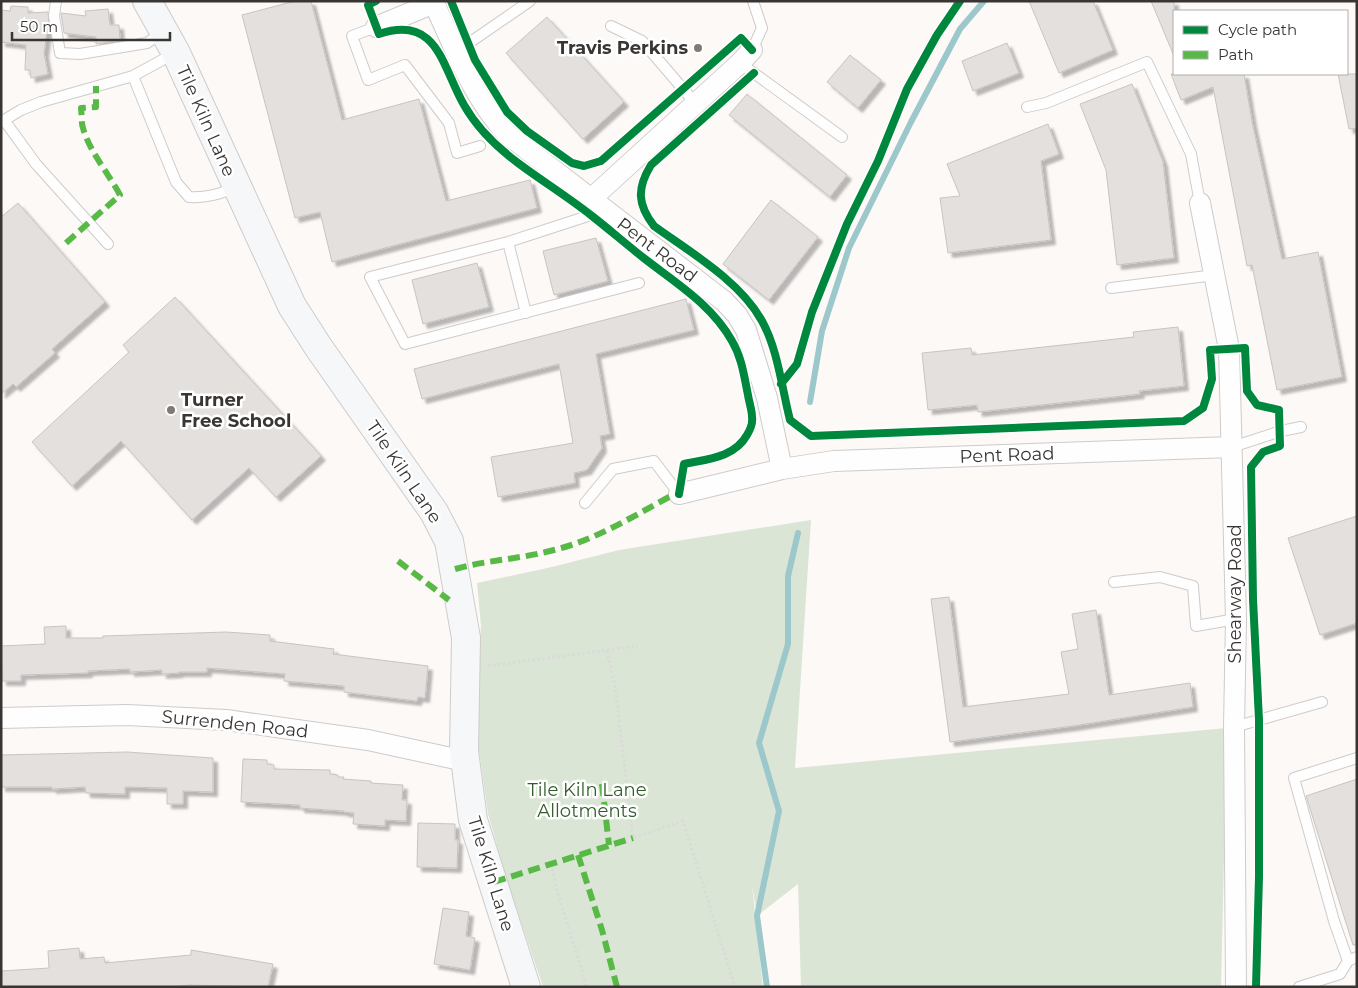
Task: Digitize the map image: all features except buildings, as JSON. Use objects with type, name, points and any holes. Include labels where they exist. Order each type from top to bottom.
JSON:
[{"type":"street","name":"Tile Kiln Lane","points":[[147,1],[170,42],[292,306],[319,348],[434,512],[449,541],[466,638],[465,761],[473,820],[526,987]]},
{"type":"street","name":"Pent Road","points":[[376,27],[434,2],[469,81],[492,119],[508,136],[724,301],[737,315],[746,330],[767,398],[782,469]]},
{"type":"street","points":[[595,202],[746,57]]},
{"type":"street","name":"Shearway Road","points":[[1200,203],[1228,349],[1236,619],[1234,727],[1236,987]]},
{"type":"street","name":"Pent Road","points":[[679,494],[782,469],[834,461],[1232,447]]},
{"type":"street","name":"Surrenden Road","points":[[1,718],[127,715],[226,720],[360,739],[465,761]]},
{"type":"lane","points":[[56,1],[54,16],[60,53],[80,54],[170,42]]},
{"type":"lane","points":[[456,52],[530,1]]},
{"type":"lane","points":[[753,1],[762,28],[746,57],[842,137]]},
{"type":"lane","points":[[612,26],[642,42],[696,104]]},
{"type":"lane","points":[[376,27],[352,36],[368,80],[405,65],[449,123],[457,153],[480,146]]},
{"type":"lane","points":[[108,244],[36,164],[2,121],[21,110],[41,102],[133,76],[170,42]]},
{"type":"lane","points":[[1026,107],[1046,103],[1147,62],[1191,154],[1200,203]]},
{"type":"lane","points":[[133,76],[176,182],[189,197],[201,198],[217,195],[236,187]]},
{"type":"lane","points":[[595,202],[591,215],[508,242],[370,277],[405,344],[640,283]]},
{"type":"lane","points":[[508,242],[526,313]]},
{"type":"lane","points":[[1111,288],[1215,275]]},
{"type":"lane","points":[[1232,447],[1281,431],[1301,427]]},
{"type":"lane","points":[[585,502],[613,469],[654,461],[679,494]]},
{"type":"lane","points":[[1114,582],[1160,577],[1193,586],[1196,626],[1236,619]]},
{"type":"lane","points":[[1234,727],[1322,702]]},
{"type":"lane","points":[[1298,987],[1340,974],[1352,959],[1334,921],[1294,778],[1357,758]]},
{"type":"path","points":[[465,668],[638,646]]},
{"type":"path","points":[[608,651],[615,686],[633,838],[683,821],[735,987]]},
{"type":"path","points":[[551,864],[557,890],[587,987]]},
{"type":"green space","name":"Tile Kiln Lane Allotments","points":[[811,520],[795,768],[1227,728],[1221,987],[801,987],[798,884],[757,916],[752,885],[763,987],[543,987],[506,877],[488,814],[479,750],[477,683],[481,626],[477,583],[619,550]]},
{"type":"waterway","points":[[810,402],[822,331],[849,248],[911,122],[960,29],[984,1]]},
{"type":"waterway","points":[[767,987],[757,916],[779,811],[759,743],[788,644],[788,576],[798,533]]},
{"type":"marked path","points":[[66,243],[120,195],[94,154],[82,126],[81,108],[96,107],[96,86]]},
{"type":"marked path","points":[[455,569],[542,553],[569,546],[599,534],[669,497],[679,494]]},
{"type":"marked path","points":[[398,561],[449,600]]},
{"type":"marked path","points":[[602,784],[609,845]]},
{"type":"marked path","points":[[494,882],[633,838]]},
{"type":"marked path","points":[[578,855],[602,930],[617,987]]},
{"type":"cycle path","points":[[376,1],[368,5],[379,34],[399,30],[414,31],[426,38],[443,61],[469,113],[482,130],[503,151],[583,209],[681,286],[714,316],[732,341],[744,374],[752,412],[751,426],[742,443],[735,449],[711,459],[684,464],[679,494]]},
{"type":"cycle path","points":[[451,1],[475,60],[507,112],[527,131],[572,163],[584,166],[601,161],[741,38],[752,50]]},
{"type":"cycle path","points":[[781,384],[797,364],[812,312],[847,224],[878,161],[907,89],[937,35],[960,1]]},
{"type":"cycle path","points":[[754,73],[651,165],[646,173],[641,189],[642,203],[648,218],[654,226],[728,280],[753,306],[772,344],[790,420],[811,436],[1184,421],[1203,408],[1212,379],[1210,350],[1245,348],[1247,391],[1257,405],[1279,410],[1280,446],[1263,452],[1251,467],[1253,599],[1259,720],[1259,876],[1256,987]]},
{"type":"place","name":"Travis Perkins","points":[[698,48]]},
{"type":"place","name":"Turner Free School","points":[[171,410]]}]
